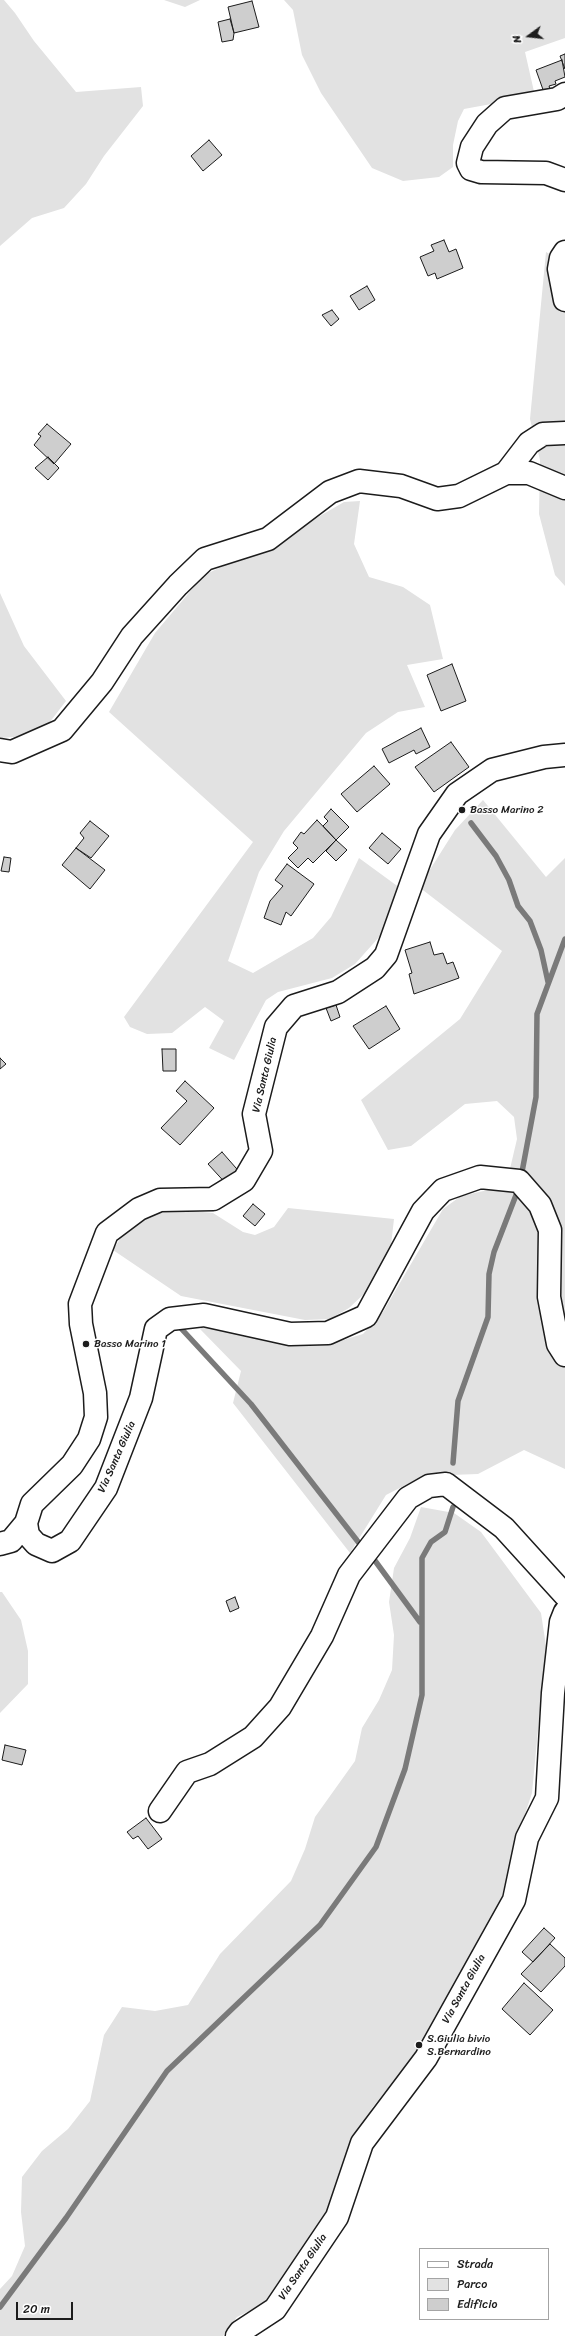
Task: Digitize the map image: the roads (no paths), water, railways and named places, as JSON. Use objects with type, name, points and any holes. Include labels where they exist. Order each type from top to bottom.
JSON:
[{"type":"street","points":[[565,94],[557,99],[505,108],[486,124],[472,148],[468,162],[471,170],[481,172],[546,173],[565,180]]},
{"type":"street","points":[[565,252],[561,258],[559,269],[565,300]]},
{"type":"street","points":[[0,750],[12,752],[62,730],[102,682],[132,636],[178,585],[205,559],[268,539],[330,492],[359,481],[401,486],[437,499],[459,496],[506,473],[534,440],[543,434],[565,433]]},
{"type":"street","points":[[506,473],[529,474],[565,488]]},
{"type":"street","name":"Via Santa Giulia","points":[[565,755],[544,757],[492,770],[457,794],[429,834],[386,955],[376,968],[338,992],[294,1006],[276,1027],[254,1114],[261,1151],[244,1180],[213,1199],[160,1200],[139,1208],[107,1233],[80,1304],[81,1324],[95,1393],[96,1417],[89,1439],[72,1465],[32,1504],[26,1523],[28,1534],[36,1544],[52,1552],[70,1541],[106,1488],[141,1398],[156,1329],[170,1318],[204,1315],[290,1334],[328,1333],[366,1316],[423,1211],[443,1190],[480,1177],[519,1181],[540,1205],[550,1230],[549,1298],[558,1344],[565,1355]]},
{"type":"street","points":[[160,1811],[187,1772],[210,1764],[253,1737],[280,1707],[305,1669],[322,1636],[349,1575],[408,1498],[429,1486],[446,1484],[504,1528],[565,1594]]},
{"type":"street","points":[[0,1544],[11,1541],[26,1523]]},
{"type":"street","name":"Via Santa Giulia","points":[[237,2336],[274,2309],[337,2217],[362,2143],[426,2058],[514,1900],[527,1838],[548,1798],[553,1693],[561,1622],[565,1612]]},
{"type":"waterway","points":[[471,823],[496,856],[509,880],[518,906],[530,921],[541,950],[548,982]]},
{"type":"waterway","points":[[522,1172],[536,1097],[537,1014],[565,939]]},
{"type":"waterway","points":[[453,1463],[458,1401],[488,1317],[489,1274],[494,1252],[518,1190]]},
{"type":"waterway","points":[[177,1324],[251,1404],[359,1543]]},
{"type":"waterway","points":[[0,2307],[66,2218],[167,2071],[320,1925],[376,1847],[405,1769],[422,1695],[422,1558],[431,1542],[445,1532],[453,1507]]},
{"type":"waterway","points":[[373,1558],[420,1622]]},
{"type":"place","name":"Basso Marino 2","points":[[462,810]]},
{"type":"place","name":"Basso Marino 1","points":[[86,1344]]},
{"type":"place","name":"S.Giulia bivio S.Bernardino","points":[[419,2045]]}]
